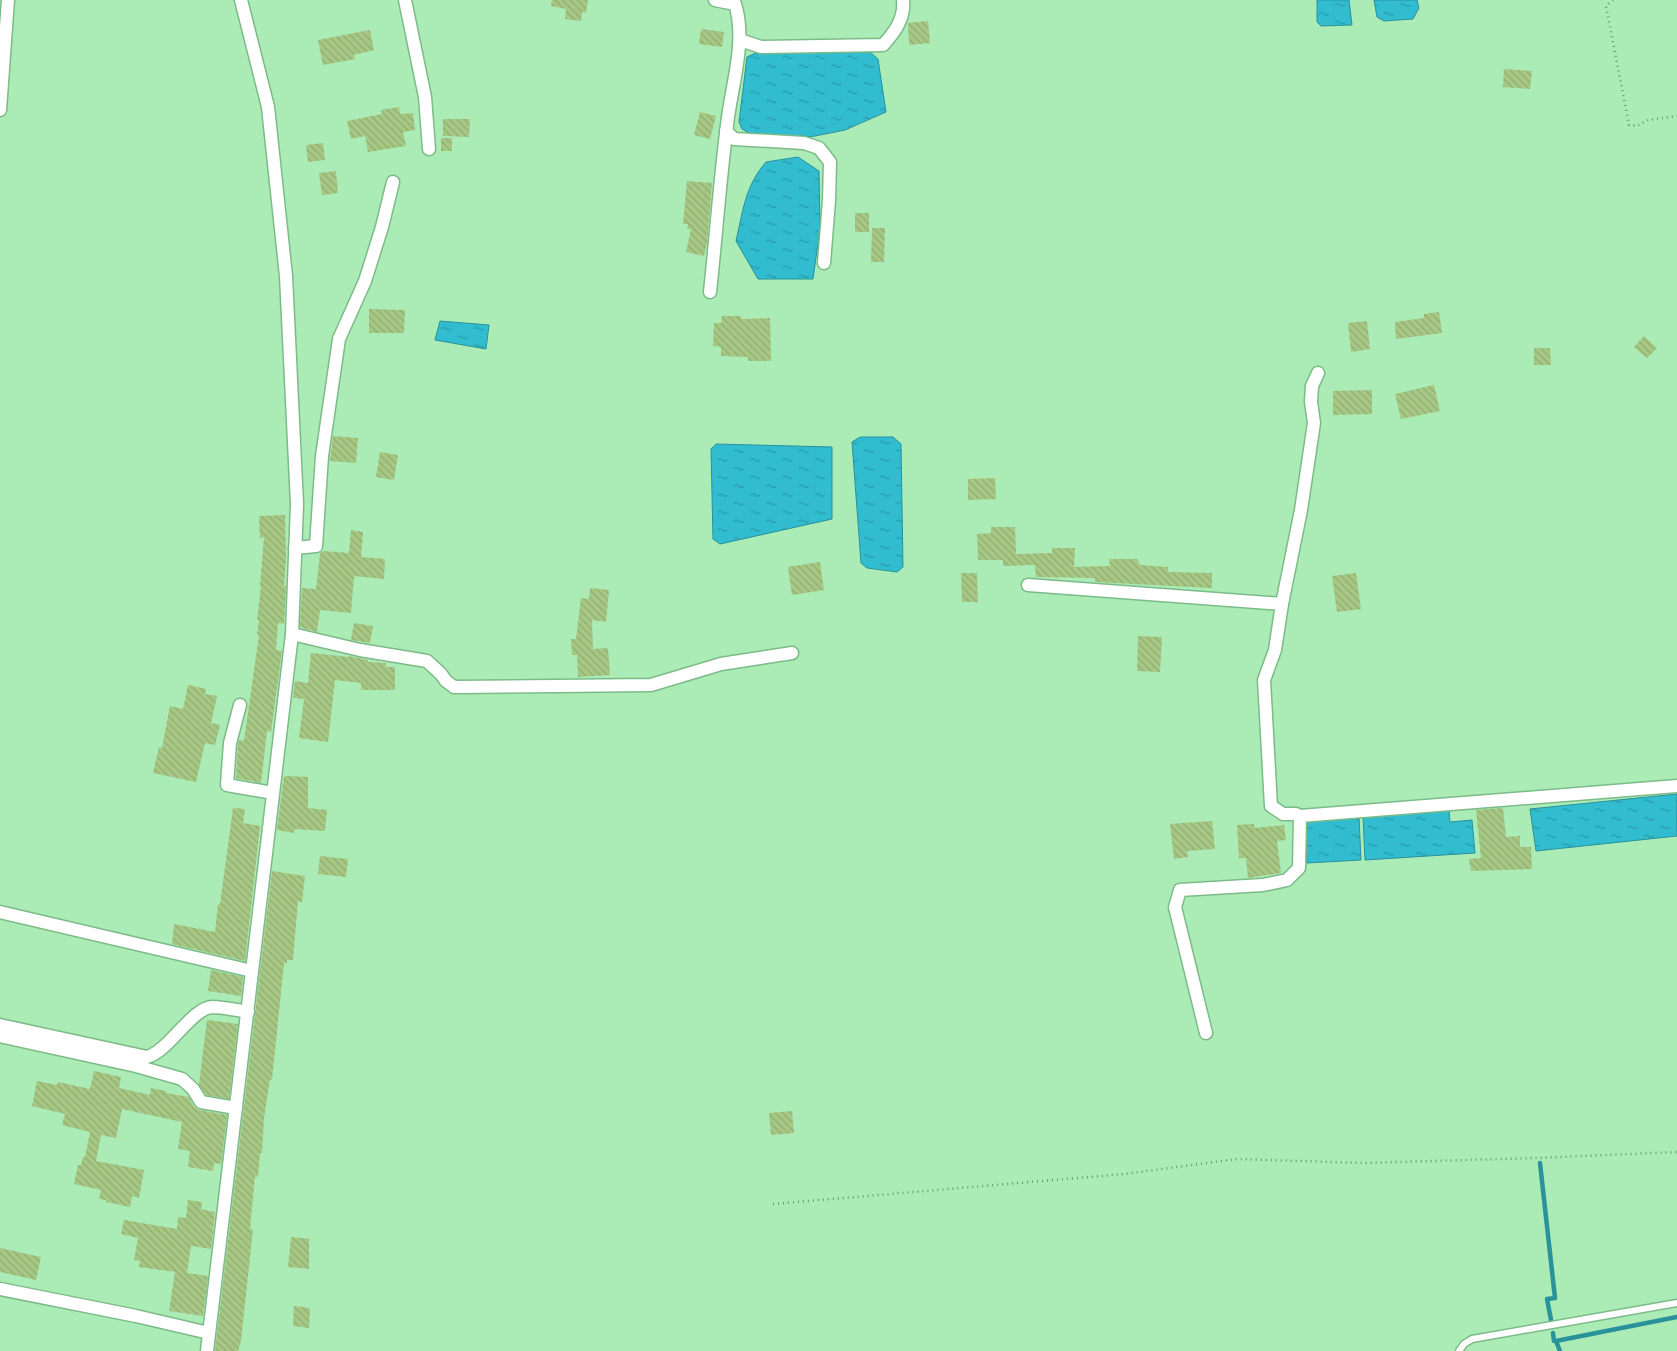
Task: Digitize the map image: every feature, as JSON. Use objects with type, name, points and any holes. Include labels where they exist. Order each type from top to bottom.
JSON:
[{"type":"street","points":[[0,110],[8,0]]},
{"type":"street","points":[[207,1351],[292,634],[297,504],[286,276],[268,107],[241,0]]},
{"type":"street","points":[[405,0],[425,97],[430,149]]},
{"type":"street","points":[[710,292],[726,131],[740,40],[740,18],[735,2],[715,0]]},
{"type":"street","points":[[740,40],[761,47],[883,45],[897,29],[904,6],[903,0]]},
{"type":"street","points":[[726,131],[734,139],[804,143],[819,148],[830,162],[824,263]]},
{"type":"street","points":[[295,548],[316,546],[322,456],[339,340],[365,281],[382,227],[393,182]]},
{"type":"street","points":[[1318,373],[1312,386],[1311,402],[1314,423],[1301,510],[1282,604],[1275,650],[1264,680],[1271,806],[1283,814],[1296,814],[1300,816],[1677,786]]},
{"type":"street","points":[[1028,585],[1282,604]]},
{"type":"street","points":[[292,634],[360,650],[427,661],[454,687],[651,685],[721,664],[792,653]]},
{"type":"street","points":[[240,705],[230,743],[227,786],[273,793]]},
{"type":"street","points":[[1206,1033],[1175,907],[1180,890],[1263,885],[1287,880],[1299,868],[1300,816]]},
{"type":"street","points":[[0,912],[252,971]]},
{"type":"street","points":[[0,1024],[147,1057],[156,1055],[192,1018],[210,1007],[248,1012]]},
{"type":"street","points":[[0,1036],[136,1066],[182,1079],[193,1089],[201,1102],[236,1108]]},
{"type":"street","points":[[0,1289],[136,1316],[209,1334]]},
{"type":"lane","points":[[1459,1351],[1464,1344],[1472,1339],[1677,1303]]},
{"type":"path","points":[[1613,0],[1606,6],[1629,125],[1637,126],[1648,120],[1677,116]]},
{"type":"path","points":[[773,1204],[1124,1174],[1237,1158],[1363,1163],[1677,1152]]},
{"type":"water","points":[[1317,0],[1349,0],[1352,25],[1321,26],[1317,22]]},
{"type":"water","points":[[1374,0],[1417,0],[1419,8],[1413,19],[1384,21],[1377,17]]},
{"type":"water","points":[[760,51],[870,52],[878,59],[886,112],[845,130],[810,137],[751,134],[742,129],[739,122],[747,57]]},
{"type":"water","points":[[798,157],[819,171],[820,229],[813,279],[758,279],[736,241],[746,199],[753,180],[766,162]]},
{"type":"water","points":[[440,321],[489,325],[486,349],[435,340]]},
{"type":"water","points":[[860,437],[893,437],[901,444],[903,567],[897,572],[867,568],[861,563],[852,442]]},
{"type":"water","points":[[716,444],[832,447],[832,519],[720,544],[713,539],[711,449]]},
{"type":"water","points":[[1677,794],[1677,836],[1536,851],[1530,809]]},
{"type":"water","points":[[1449,810],[1450,822],[1472,820],[1475,853],[1365,860],[1363,816]]},
{"type":"water","points":[[1359,817],[1361,860],[1307,863],[1304,819]]},
{"type":"building","points":[[552,0],[588,0],[586,13],[582,12],[581,21],[565,19],[566,9],[551,6]]},
{"type":"building","points":[[928,21],[930,43],[909,45],[908,23]]},
{"type":"building","points":[[701,29],[724,32],[722,47],[699,44]]},
{"type":"building","points":[[370,30],[374,50],[354,55],[355,59],[323,65],[318,40]]},
{"type":"building","points":[[1504,69],[1532,71],[1530,89],[1503,87]]},
{"type":"building","points":[[399,107],[400,114],[413,113],[415,130],[403,132],[406,146],[368,152],[365,136],[351,139],[347,121],[382,114],[381,110]]},
{"type":"building","points":[[700,112],[716,116],[710,139],[694,135]]},
{"type":"building","points":[[443,119],[470,119],[469,137],[443,136]]},
{"type":"building","points":[[441,138],[452,138],[452,151],[441,151]]},
{"type":"building","points":[[323,143],[325,160],[308,162],[306,145]]},
{"type":"building","points":[[336,171],[338,193],[322,195],[319,173]]},
{"type":"building","points":[[687,181],[712,183],[707,243],[704,256],[686,252],[691,229],[687,229],[688,224],[683,224]]},
{"type":"building","points":[[855,213],[869,213],[869,232],[855,232]]},
{"type":"building","points":[[872,228],[885,228],[884,262],[871,262]]},
{"type":"building","points":[[369,309],[405,310],[404,333],[369,333]]},
{"type":"building","points":[[1439,312],[1442,333],[1396,339],[1395,322],[1424,318],[1424,314]]},
{"type":"building","points":[[722,316],[741,316],[741,319],[770,318],[771,361],[748,361],[748,357],[721,356],[721,347],[713,346],[714,323],[721,323]]},
{"type":"building","points":[[1367,321],[1370,349],[1351,352],[1348,323]]},
{"type":"building","points":[[1644,336],[1657,348],[1647,358],[1634,347]]},
{"type":"building","points":[[1534,348],[1550,348],[1551,365],[1534,365]]},
{"type":"building","points":[[1434,385],[1440,411],[1401,419],[1395,394]]},
{"type":"building","points":[[1372,390],[1372,414],[1333,415],[1333,391]]},
{"type":"building","points":[[333,436],[358,438],[356,463],[330,461]]},
{"type":"building","points":[[380,452],[398,455],[394,480],[376,477]]},
{"type":"building","points":[[995,478],[996,499],[968,500],[968,479]]},
{"type":"building","points":[[285,515],[286,559],[284,586],[286,586],[284,624],[278,623],[276,650],[282,651],[271,732],[267,731],[261,783],[236,778],[238,744],[239,740],[244,741],[259,635],[257,634],[259,620],[257,620],[264,537],[260,538],[259,516]]},
{"type":"building","points":[[991,527],[1015,527],[1016,554],[1052,553],[1052,548],[1075,548],[1074,567],[1110,566],[1109,559],[1137,559],[1140,565],[1168,567],[1168,572],[1212,573],[1212,588],[1095,582],[1095,578],[1036,577],[1035,565],[1003,566],[1003,560],[978,560],[977,534],[991,533]]},
{"type":"building","points":[[351,530],[363,532],[361,557],[385,559],[384,579],[354,576],[351,613],[320,610],[317,632],[302,628],[300,626],[302,588],[316,589],[320,553],[323,551],[349,553]]},
{"type":"building","points":[[820,562],[824,590],[792,595],[788,567]]},
{"type":"building","points":[[961,573],[977,573],[978,602],[962,602]]},
{"type":"building","points":[[1356,573],[1361,609],[1337,612],[1332,576]]},
{"type":"building","points":[[590,588],[609,590],[606,622],[592,620],[593,649],[608,648],[610,675],[578,677],[577,655],[572,655],[571,639],[576,639],[581,598],[589,599]]},
{"type":"building","points":[[354,623],[373,626],[370,643],[351,640]]},
{"type":"building","points":[[1138,636],[1162,637],[1160,672],[1137,671]]},
{"type":"building","points":[[311,653],[349,656],[368,660],[368,662],[386,663],[386,667],[395,667],[395,690],[361,690],[361,683],[335,680],[328,742],[299,738],[304,699],[293,698],[295,681],[308,683]]},
{"type":"building","points":[[188,685],[206,689],[205,694],[217,696],[211,723],[220,725],[215,745],[205,743],[196,782],[153,773],[159,747],[162,748],[170,706],[183,709]]},
{"type":"building","points":[[284,776],[308,777],[308,808],[327,810],[325,831],[295,829],[294,833],[277,830]]},
{"type":"building","points":[[233,808],[245,809],[243,823],[260,826],[245,961],[172,944],[174,924],[215,932]]},
{"type":"building","points":[[1503,808],[1506,837],[1520,836],[1520,847],[1531,847],[1532,869],[1471,871],[1469,859],[1481,858],[1476,810]]},
{"type":"building","points":[[1212,821],[1215,849],[1187,851],[1188,857],[1174,859],[1170,824]]},
{"type":"building","points":[[1254,824],[1254,828],[1284,825],[1286,840],[1277,841],[1281,873],[1248,878],[1246,858],[1239,858],[1237,825]]},
{"type":"building","points":[[320,856],[348,859],[346,877],[318,874]]},
{"type":"building","points":[[272,871],[305,876],[302,902],[298,901],[293,960],[287,960],[287,963],[284,963],[272,1080],[270,1079],[264,1118],[262,1153],[260,1153],[258,1177],[255,1176],[250,1229],[253,1229],[241,1341],[238,1351],[215,1351]]},
{"type":"building","points":[[211,970],[243,977],[241,996],[208,991]]},
{"type":"building","points":[[207,1020],[238,1024],[229,1099],[206,1095],[199,1084]]},
{"type":"building","points":[[94,1071],[121,1077],[119,1088],[150,1095],[151,1088],[166,1091],[166,1093],[189,1097],[194,1107],[199,1110],[227,1115],[221,1164],[214,1163],[213,1171],[188,1167],[190,1151],[178,1149],[182,1122],[122,1109],[116,1138],[101,1135],[96,1161],[144,1170],[139,1198],[132,1196],[130,1207],[106,1202],[106,1200],[99,1199],[101,1190],[74,1184],[78,1165],[81,1165],[83,1157],[85,1157],[90,1132],[62,1125],[65,1114],[32,1106],[37,1081],[57,1085],[58,1082],[90,1089]]},
{"type":"building","points":[[792,1111],[794,1133],[771,1135],[769,1113]]},
{"type":"building","points":[[188,1200],[202,1202],[201,1209],[215,1212],[211,1249],[191,1246],[187,1273],[208,1276],[203,1316],[169,1311],[175,1272],[139,1267],[140,1261],[134,1260],[138,1238],[121,1234],[124,1220],[177,1229],[178,1217],[186,1218]]},
{"type":"building","points":[[291,1237],[309,1239],[309,1269],[288,1267]]},
{"type":"building","points":[[0,1248],[41,1257],[36,1280],[0,1272]]},
{"type":"building","points":[[294,1306],[310,1308],[309,1328],[293,1326]]},
{"type":"waterway","points":[[1540,1163],[1555,1298],[1547,1299],[1552,1325]]},
{"type":"waterway","points":[[1556,1341],[1677,1317]]},
{"type":"waterway","points":[[1553,1333],[1554,1341],[1556,1341],[1560,1351]]}]
